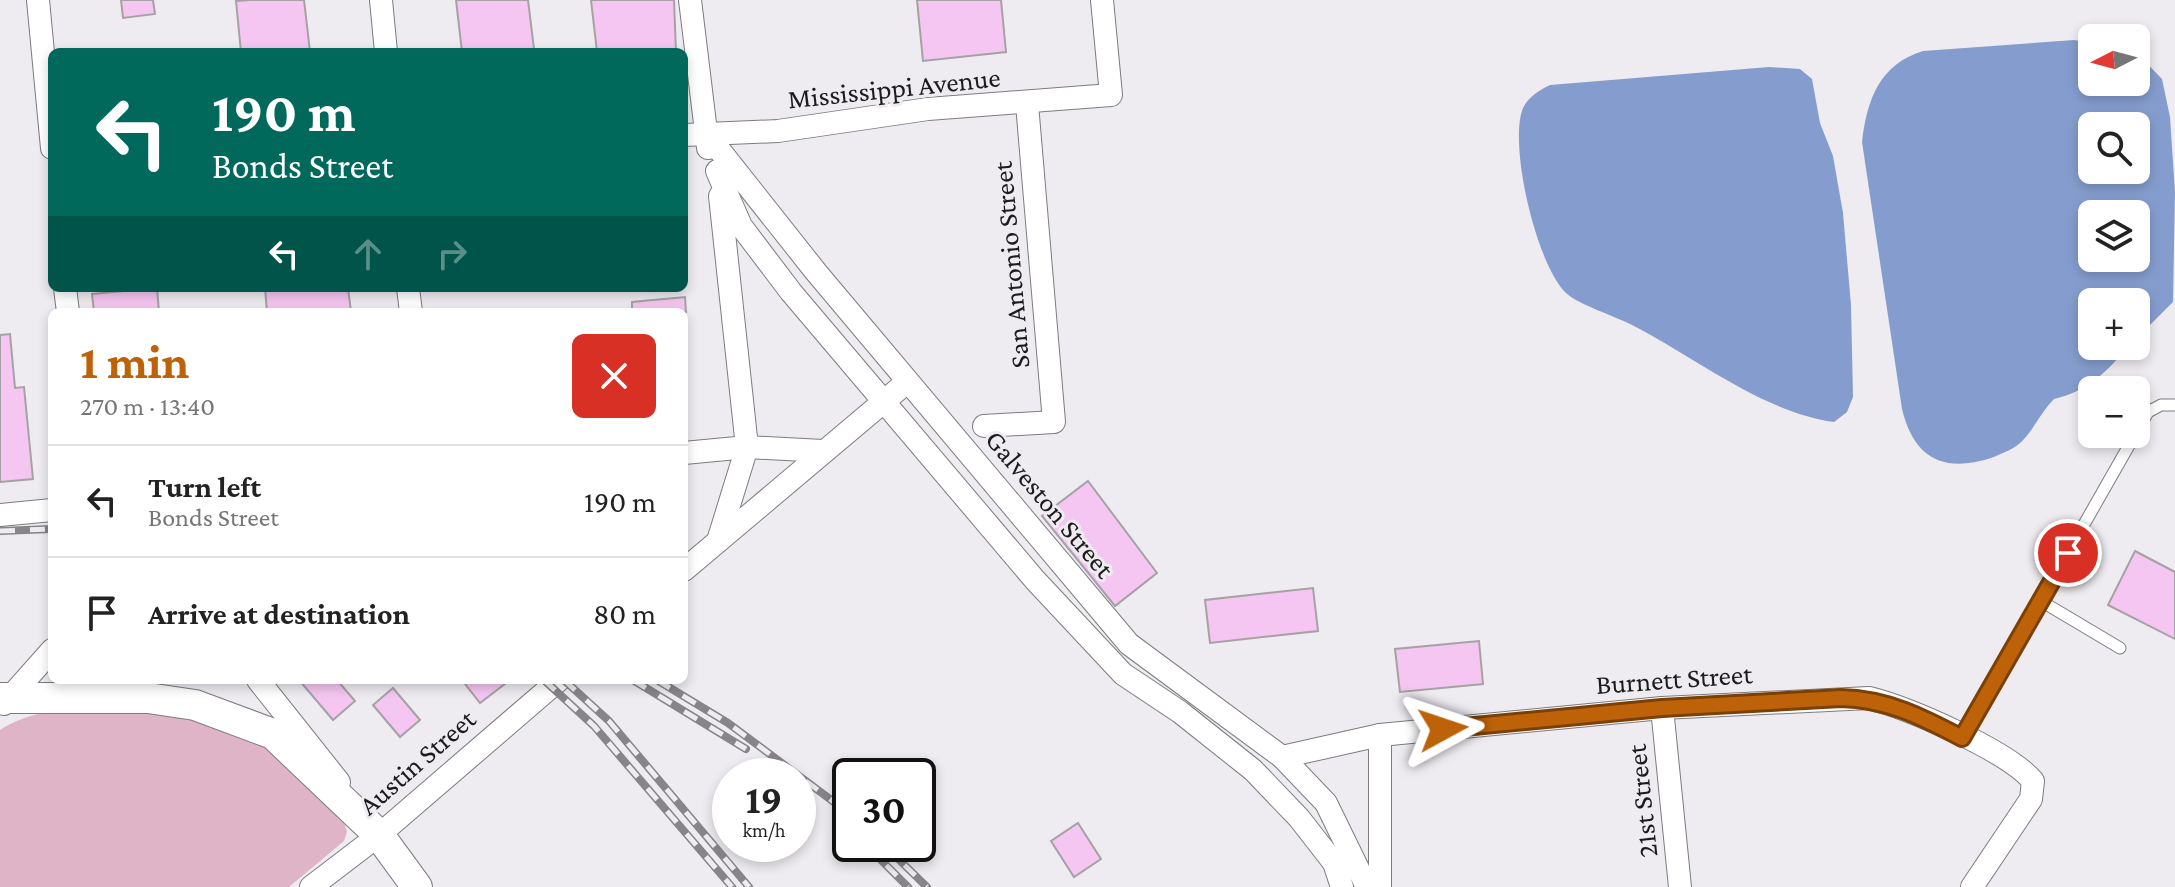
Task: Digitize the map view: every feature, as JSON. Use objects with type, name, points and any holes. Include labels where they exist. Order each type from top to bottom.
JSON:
[{"type":"main road","points":[[3,701],[148,698],[195,705],[273,734],[379,835],[417,887]]},
{"type":"street","points":[[38,0],[48,106]]},
{"type":"street","points":[[381,0],[386,48]]},
{"type":"street","name":"Galveston Street","points":[[690,0],[695,134],[717,171],[741,226],[882,403],[1035,580],[1123,674],[1180,712],[1253,770],[1299,818],[1334,863],[1342,887]]},
{"type":"street","name":"Mississippi Avenue","points":[[695,134],[778,131],[928,109],[1027,104],[1111,95],[1102,0]]},
{"type":"street","name":"San Antonio Street","points":[[984,426],[1054,422],[1027,104]]},
{"type":"street","name":"Galveston Street","points":[[695,134],[1129,644],[1282,757],[1326,803],[1367,887]]},
{"type":"street","name":"Galveston Street","points":[[717,171],[747,447],[718,541]]},
{"type":"street","points":[[688,567],[907,382]]},
{"type":"street","points":[[688,453],[747,447],[823,451]]},
{"type":"street","points":[[0,515],[48,510]]},
{"type":"street","points":[[3,701],[48,654]]},
{"type":"street","points":[[261,684],[379,835]]},
{"type":"street","name":"Austin Street","points":[[311,887],[379,835],[554,684]]},
{"type":"street","name":"Burnett Street","points":[[1282,757],[1380,735],[1662,708],[1869,698],[1893,704],[1962,738],[2023,769],[2033,781],[2031,799],[1972,887]]},
{"type":"street","name":"21st Street","points":[[1662,708],[1680,887]]},
{"type":"street","points":[[1380,735],[1380,887]]},
{"type":"lane","points":[[1962,738],[2148,412],[2161,405],[2175,405]]},
{"type":"lane","points":[[2041,601],[2120,648]]},
{"type":"shaded area","points":[[61,710],[172,710],[257,738],[343,819],[347,832],[344,841],[289,887],[0,887],[0,730],[19,720]]},
{"type":"water","points":[[2078,41],[2078,96],[2150,96],[2150,67],[2162,79],[2170,117],[2175,192],[2173,302],[2150,325],[2150,288],[2078,288],[2078,360],[2116,360],[2099,376],[2078,376],[2078,390],[2054,399],[2017,445],[1991,458],[1974,462],[1959,464],[1933,458],[1914,440],[1902,409],[1862,142],[1868,111],[1878,85],[1886,74],[1908,57],[1923,51]]},
{"type":"water","points":[[1769,67],[1800,69],[1812,79],[1820,123],[1833,156],[1843,213],[1851,305],[1853,397],[1847,412],[1834,422],[1780,407],[1755,395],[1632,325],[1566,293],[1545,258],[1522,176],[1519,125],[1523,108],[1531,97],[1550,85]]},
{"type":"building","points":[[121,0],[153,0],[155,14],[123,18]]},
{"type":"building","points":[[304,0],[310,48],[241,48],[236,1]]},
{"type":"building","points":[[456,0],[528,0],[534,48],[462,48]]},
{"type":"building","points":[[591,0],[674,0],[676,48],[597,48]]},
{"type":"building","points":[[917,0],[1001,0],[1006,52],[923,61]]},
{"type":"building","points":[[157,292],[159,308],[94,308],[92,294]]},
{"type":"building","points":[[265,292],[348,292],[350,308],[267,308]]},
{"type":"building","points":[[685,297],[686,308],[632,308],[632,302]]},
{"type":"building","points":[[10,334],[15,388],[24,387],[33,479],[0,482],[0,335]]},
{"type":"building","points":[[1088,481],[1157,573],[1115,606],[1042,516]]},
{"type":"building","points":[[2135,551],[2175,572],[2175,639],[2108,605]]},
{"type":"building","points":[[1313,588],[1318,631],[1210,643],[1205,600]]},
{"type":"building","points":[[1479,641],[1483,684],[1400,692],[1395,649]]},
{"type":"building","points":[[302,684],[340,684],[355,701],[333,720]]},
{"type":"building","points":[[465,684],[505,684],[480,703]]},
{"type":"building","points":[[393,688],[420,720],[400,737],[373,705]]},
{"type":"building","points":[[1078,823],[1101,859],[1074,877],[1051,841]]},
{"type":"railway","points":[[0,531],[48,529]]},
{"type":"railway","points":[[548,684],[594,726],[732,887]]},
{"type":"railway","points":[[568,684],[609,721],[749,887]]},
{"type":"railway","points":[[640,684],[746,749]]},
{"type":"railway","points":[[664,684],[728,723],[832,801]]},
{"type":"railway","points":[[883,862],[908,887]]},
{"type":"railway","points":[[901,862],[927,887]]},
{"type":"route","points":[[1443,729],[1662,708],[1869,698],[1893,704],[1962,738],[2068,553]]}]
